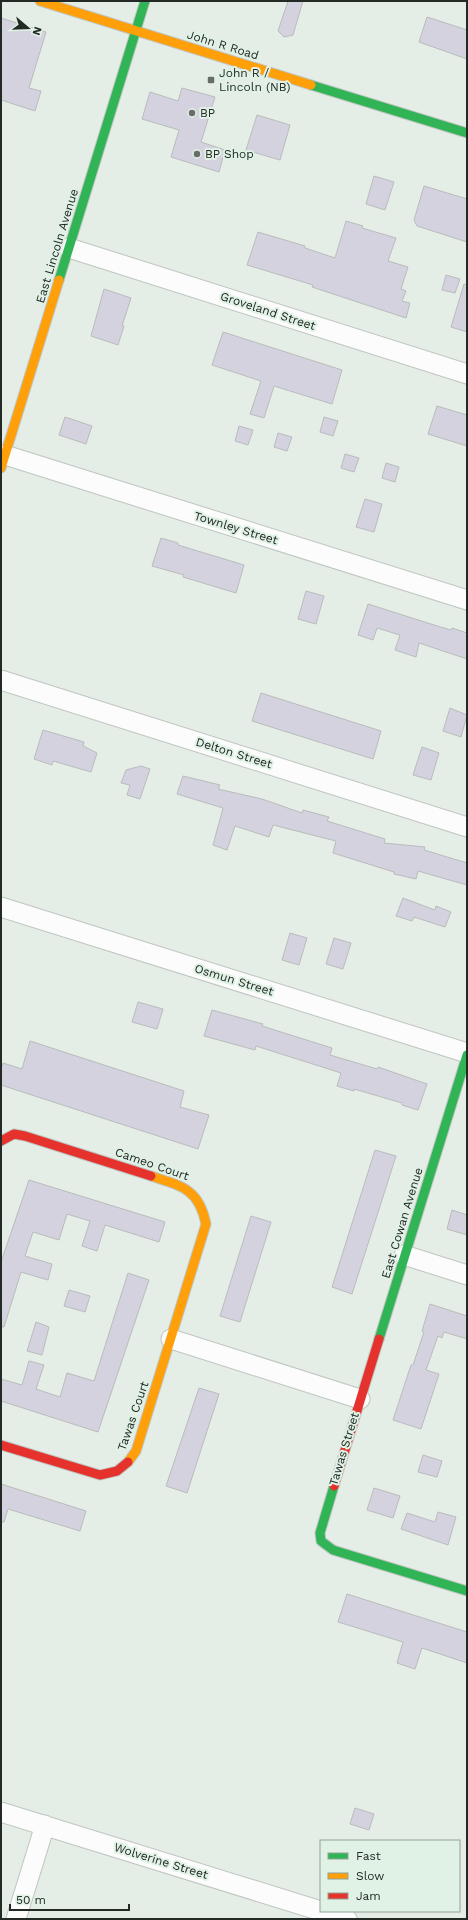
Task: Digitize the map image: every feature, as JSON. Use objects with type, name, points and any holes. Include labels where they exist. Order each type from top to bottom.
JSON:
[{"type":"street","name":"John R Road","points":[[40,1],[467,133]]},
{"type":"street","name":"East Lincoln Avenue","points":[[3,462],[145,1]]},
{"type":"street","name":"Groveland Street","points":[[69,248],[467,374]]},
{"type":"street","name":"Townley Street","points":[[3,462],[467,600]]},
{"type":"street","name":"Delton Street","points":[[1,680],[467,826]]},
{"type":"street","name":"Osmun Street","points":[[1,907],[467,1054]]},
{"type":"street","name":"East Cowan Avenue","points":[[360,1399],[467,1054]]},
{"type":"street","name":"Cameo Court","points":[[1,1141],[14,1134],[25,1136],[181,1186],[190,1190],[198,1198],[206,1224],[171,1339]]},
{"type":"street","points":[[404,1256],[467,1275]]},
{"type":"street","name":"Tawas Street","points":[[171,1339],[360,1399],[321,1526],[321,1541],[333,1550],[467,1591]]},
{"type":"street","name":"Tawas Court","points":[[1,1445],[100,1475],[116,1472],[123,1468],[131,1460],[136,1451],[171,1339]]},
{"type":"street","name":"Wolverine Street","points":[[1,1812],[320,1910]]},
{"type":"street","points":[[16,1919],[45,1826]]},
{"type":"street","name":"Wolverine Street","points":[[325,1912],[348,1919]]},
{"type":"building","points":[[288,1],[303,1],[293,35],[284,37],[278,31]]},
{"type":"building","points":[[427,17],[467,30],[467,59],[419,42]]},
{"type":"building","points":[[1,18],[46,32],[29,88],[41,91],[35,111],[1,100]]},
{"type":"building","points":[[182,88],[215,97],[201,142],[225,150],[219,172],[171,157],[179,130],[142,119],[150,92],[178,101]]},
{"type":"building","points":[[257,115],[290,125],[280,160],[246,150]]},
{"type":"building","points":[[374,176],[394,182],[385,210],[366,204]]},
{"type":"building","points":[[424,186],[467,199],[467,242],[417,226],[414,220]]},
{"type":"building","points":[[346,221],[363,226],[362,228],[396,238],[388,261],[408,267],[401,289],[406,291],[402,301],[410,303],[406,318],[312,287],[313,285],[247,265],[258,232],[305,246],[305,248],[335,258]]},
{"type":"building","points":[[446,275],[460,279],[455,293],[442,290]]},
{"type":"building","points":[[464,284],[467,285],[467,332],[451,327]]},
{"type":"building","points":[[104,289],[131,298],[122,326],[124,326],[118,345],[91,336]]},
{"type":"building","points":[[223,332],[342,370],[332,404],[274,386],[264,418],[250,414],[261,381],[212,365]]},
{"type":"building","points":[[437,406],[467,415],[467,446],[428,434]]},
{"type":"building","points":[[65,417],[92,426],[86,444],[59,435]]},
{"type":"building","points":[[324,417],[338,421],[333,436],[320,432]]},
{"type":"building","points":[[239,426],[253,430],[248,445],[235,441]]},
{"type":"building","points":[[278,433],[292,437],[287,451],[274,447]]},
{"type":"building","points":[[345,454],[359,458],[354,472],[341,468]]},
{"type":"building","points":[[386,463],[399,467],[395,482],[382,478]]},
{"type":"building","points":[[365,499],[382,504],[374,532],[356,527]]},
{"type":"building","points":[[161,538],[178,543],[178,545],[244,565],[236,593],[183,577],[184,575],[152,566]]},
{"type":"building","points":[[306,591],[324,596],[316,624],[298,619]]},
{"type":"building","points":[[368,604],[451,630],[452,628],[467,633],[467,659],[419,643],[416,657],[395,650],[400,635],[377,628],[373,640],[358,635]]},
{"type":"building","points":[[261,693],[381,731],[373,759],[252,721]]},
{"type":"building","points":[[450,708],[467,715],[461,737],[443,731]]},
{"type":"building","points":[[43,730],[84,742],[83,746],[97,753],[91,772],[53,761],[52,765],[34,759]]},
{"type":"building","points":[[422,747],[439,753],[431,780],[413,775]]},
{"type":"building","points":[[141,766],[150,769],[140,799],[127,795],[130,785],[121,783],[126,770]]},
{"type":"building","points":[[183,776],[220,785],[218,789],[262,799],[302,813],[303,810],[329,817],[327,821],[385,839],[384,843],[425,847],[424,850],[467,863],[467,885],[418,871],[416,879],[394,874],[394,872],[333,853],[336,841],[273,825],[269,837],[235,826],[227,850],[213,845],[223,808],[177,794]]},
{"type":"building","points":[[403,898],[435,910],[436,906],[451,912],[445,927],[414,917],[412,921],[396,916]]},
{"type":"building","points":[[290,933],[307,938],[299,965],[282,960]]},
{"type":"building","points":[[334,938],[351,943],[343,969],[326,964]]},
{"type":"building","points":[[138,1002],[163,1009],[157,1029],[132,1022]]},
{"type":"building","points":[[212,1010],[263,1024],[262,1026],[332,1048],[330,1055],[377,1069],[378,1067],[427,1084],[418,1110],[402,1105],[402,1103],[354,1089],[354,1091],[337,1086],[341,1073],[256,1046],[255,1050],[204,1036]]},
{"type":"building","points":[[30,1041],[184,1091],[180,1107],[209,1115],[198,1149],[1,1085],[1,1070],[3,1063],[22,1069]]},
{"type":"building","points":[[375,1150],[396,1156],[352,1294],[332,1287]]},
{"type":"building","points":[[29,1180],[165,1222],[159,1242],[105,1225],[97,1251],[82,1246],[90,1221],[67,1214],[59,1240],[33,1232],[25,1256],[52,1264],[48,1280],[21,1272],[4,1327],[1,1327],[1,1262]]},
{"type":"building","points":[[452,1210],[467,1215],[467,1235],[447,1229]]},
{"type":"building","points":[[251,1216],[271,1222],[240,1322],[220,1316]]},
{"type":"building","points":[[128,1273],[149,1280],[98,1432],[1,1401],[1,1379],[22,1385],[29,1361],[44,1365],[36,1389],[60,1397],[67,1373],[94,1381]]},
{"type":"building","points":[[69,1290],[90,1296],[85,1312],[64,1306]]},
{"type":"building","points":[[430,1304],[467,1316],[467,1339],[444,1332],[442,1338],[438,1336],[426,1370],[439,1374],[421,1429],[393,1420],[411,1365],[413,1365],[424,1332],[422,1331]]},
{"type":"building","points":[[36,1322],[49,1327],[42,1355],[27,1351]]},
{"type":"building","points":[[199,1388],[219,1394],[187,1493],[166,1486]]},
{"type":"building","points":[[423,1455],[442,1461],[437,1477],[418,1472]]},
{"type":"building","points":[[1,1484],[86,1511],[80,1531],[8,1509],[4,1522],[1,1522]]},
{"type":"building","points":[[374,1488],[400,1496],[393,1518],[367,1510]]},
{"type":"building","points":[[438,1512],[456,1517],[448,1545],[401,1529],[407,1513],[435,1522]]},
{"type":"building","points":[[347,1594],[467,1632],[467,1663],[422,1648],[415,1669],[397,1663],[403,1642],[338,1622]]},
{"type":"building","points":[[355,1808],[374,1814],[369,1830],[350,1824]]},
{"type":"traffic: fast","points":[[59,280],[145,1]]},
{"type":"traffic: fast","points":[[311,85],[467,133]]},
{"type":"traffic: fast","points":[[379,1339],[467,1055]]},
{"type":"traffic: fast","points":[[334,1486],[320,1533],[321,1541],[333,1550],[467,1591]]},
{"type":"traffic: slow","points":[[40,1],[311,85]]},
{"type":"traffic: slow","points":[[1,468],[59,280]]},
{"type":"traffic: slow","points":[[128,1462],[136,1451],[206,1224],[203,1212],[194,1196],[180,1186],[151,1176]]},
{"type":"traffic: jam","points":[[1,1141],[14,1134],[25,1136],[151,1176]]},
{"type":"traffic: jam","points":[[334,1486],[379,1339]]},
{"type":"traffic: jam","points":[[1,1445],[100,1475],[117,1471],[128,1462]]},
{"type":"place","name":"John R / Lincoln (NB)","points":[[211,80]]},
{"type":"place","name":"BP","points":[[192,113]]},
{"type":"place","name":"BP Shop","points":[[197,154]]}]
